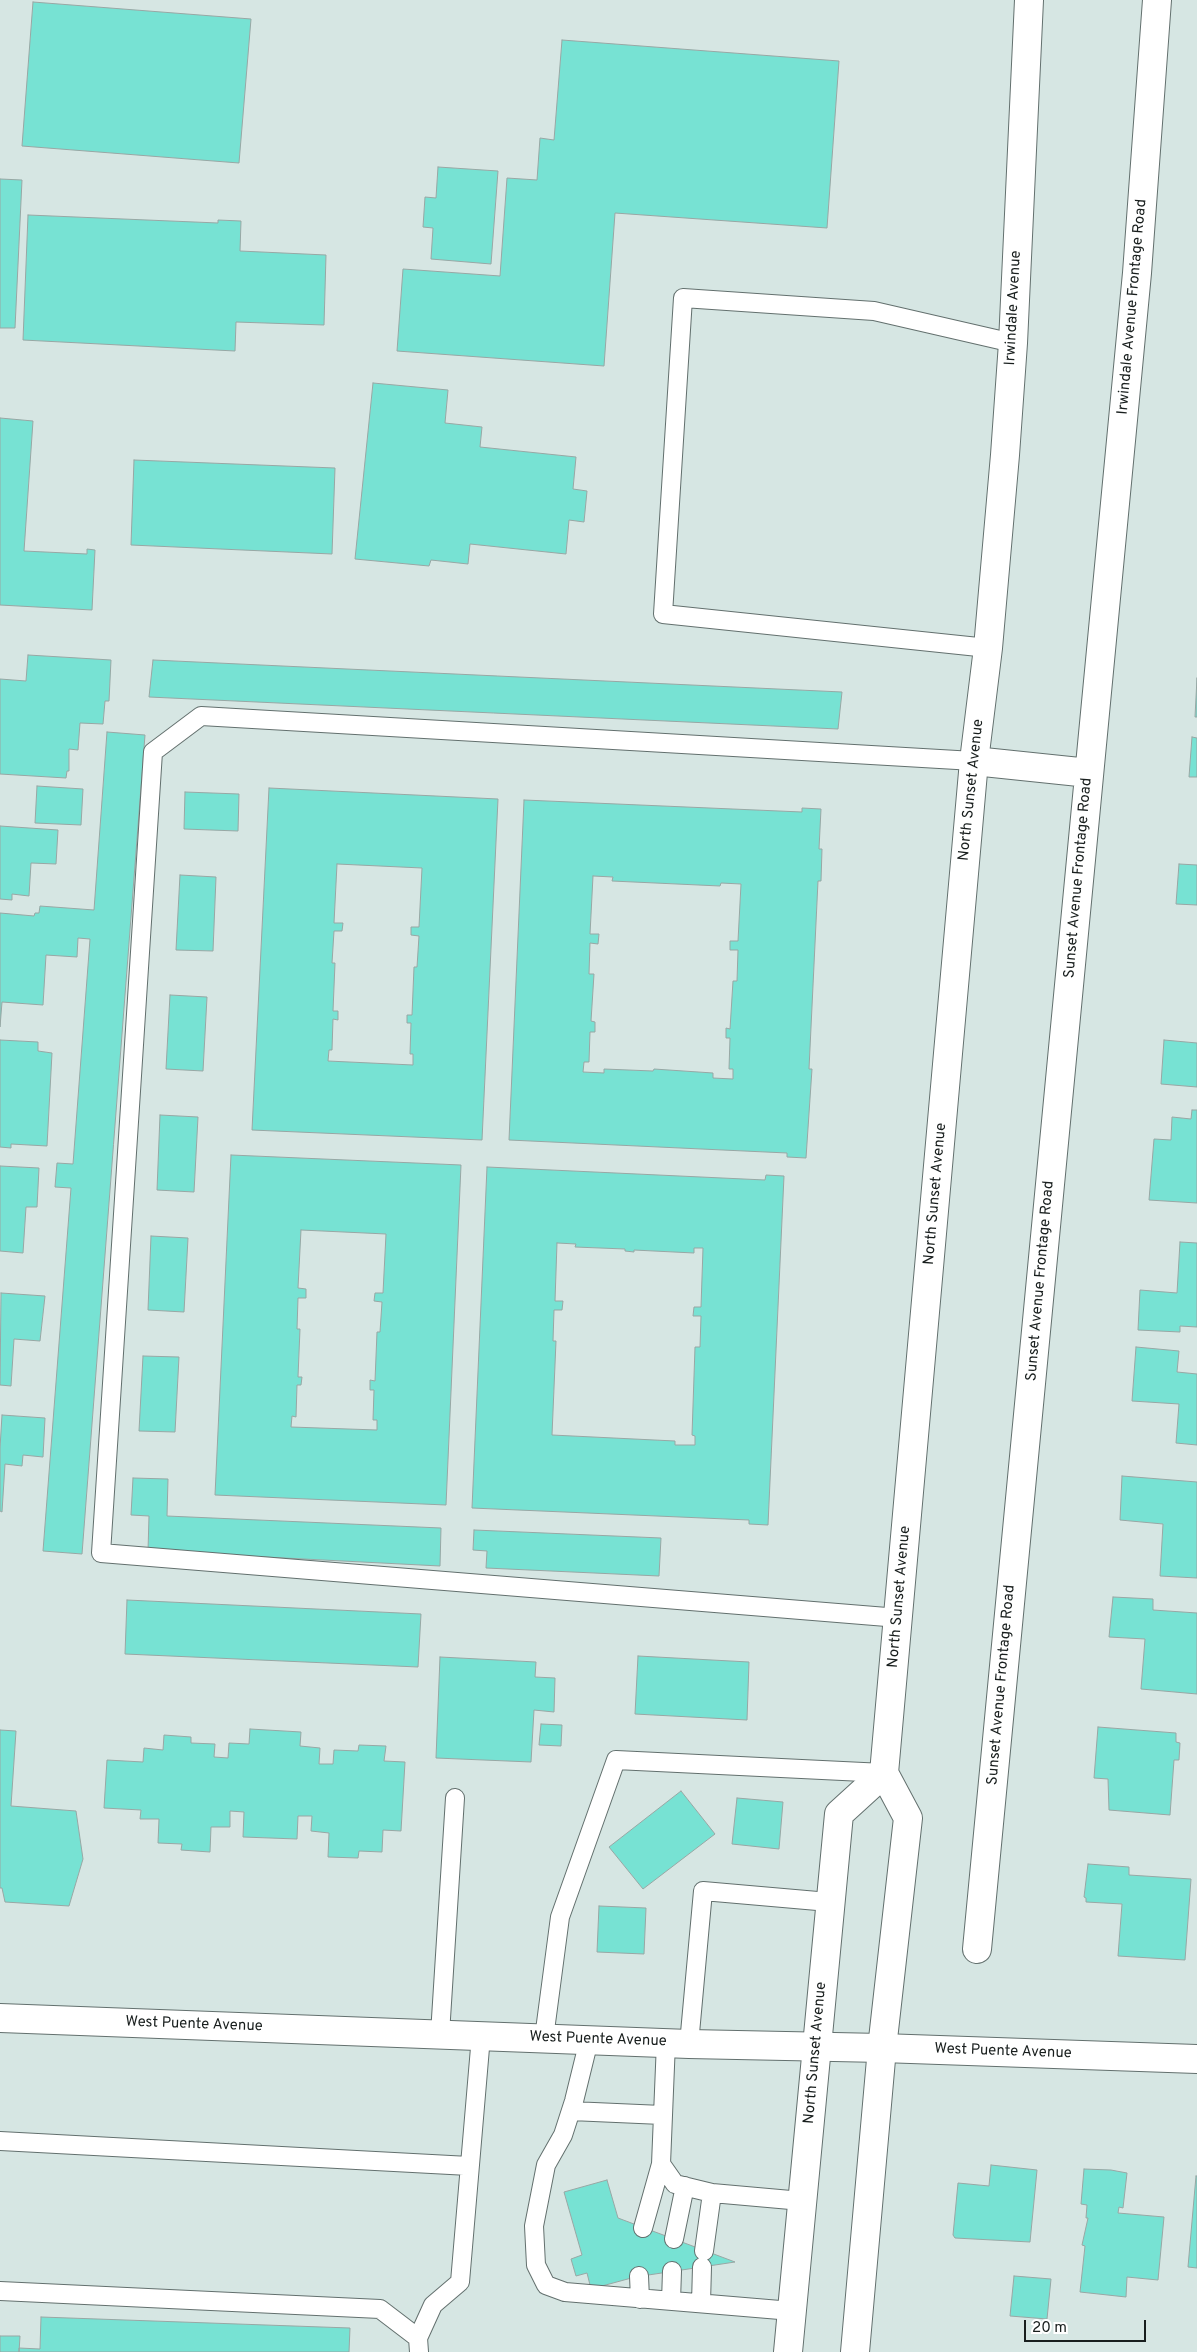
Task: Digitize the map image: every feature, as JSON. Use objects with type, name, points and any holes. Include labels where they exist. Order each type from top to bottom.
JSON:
[{"type":"main road","name":"Irwindale Avenue","points":[[990,614],[1013,343],[1029,0]]},
{"type":"main road","name":"Irwindale Avenue Frontage Road","points":[[1104,614],[1137,273],[1157,0]]},
{"type":"main road","name":"North Sunset Avenue","points":[[788,2352],[818,2046],[829,1902],[839,1814],[884,1773],[974,761],[988,648],[990,614]]},
{"type":"main road","name":"Sunset Avenue Frontage Road","points":[[977,1949],[1104,614]]},
{"type":"main road","points":[[974,761],[1089,773]]},
{"type":"main road","points":[[856,2352],[882,2048],[908,1818],[884,1773]]},
{"type":"main road","name":"West Puente Avenue","points":[[0,2018],[589,2040],[1197,2059]]},
{"type":"lane","points":[[988,648],[663,614],[682,298],[874,311],[1013,343]]},
{"type":"lane","points":[[898,1618],[101,1554],[153,752],[201,716],[974,761]]},
{"type":"lane","points":[[544,2038],[560,1917],[616,1760],[884,1773]]},
{"type":"lane","points":[[440,2034],[455,1798]]},
{"type":"lane","points":[[643,2228],[661,2164],[662,2115],[678,2043],[703,1891],[829,1902]]},
{"type":"lane","points":[[0,2291],[380,2309],[419,2345],[433,2305],[460,2282],[481,2036]]},
{"type":"lane","points":[[589,2040],[563,2135],[546,2165],[534,2226],[536,2265],[546,2285],[565,2292],[792,2311]]},
{"type":"lane","points":[[571,2111],[662,2115]]},
{"type":"lane","points":[[0,2141],[469,2166]]},
{"type":"lane","points":[[661,2164],[675,2184],[712,2193],[802,2201]]},
{"type":"lane","points":[[674,2239],[685,2186]]},
{"type":"lane","points":[[701,2303],[703,2259],[712,2193]]},
{"type":"lane","points":[[671,2301],[672,2272]]},
{"type":"lane","points":[[639,2276],[640,2298]]},
{"type":"building","points":[[33,2],[251,19],[239,163],[22,146]]},
{"type":"building","points":[[562,40],[839,61],[827,228],[615,213],[604,366],[397,351],[403,269],[500,276],[507,178],[537,180],[540,138],[554,140]]},
{"type":"building","points":[[438,167],[498,171],[491,264],[431,259],[433,228],[423,227],[425,197],[436,198]]},
{"type":"building","points":[[0,179],[22,180],[15,328],[0,328]]},
{"type":"building","points":[[28,215],[218,223],[218,220],[241,221],[240,251],[326,255],[324,325],[236,322],[235,351],[23,340]]},
{"type":"building","points":[[373,383],[448,390],[445,423],[482,427],[480,447],[576,457],[573,489],[587,491],[584,522],[569,520],[566,554],[470,544],[468,564],[431,560],[429,566],[355,559]]},
{"type":"building","points":[[0,418],[33,421],[24,551],[87,554],[87,549],[95,550],[92,610],[0,605]]},
{"type":"building","points":[[134,460],[335,468],[332,554],[131,545]]},
{"type":"building","points":[[28,655],[111,660],[109,701],[105,701],[103,724],[80,723],[78,750],[69,749],[69,771],[67,771],[66,778],[0,774],[0,679],[26,681]]},
{"type":"building","points":[[153,660],[842,692],[838,729],[149,697]]},
{"type":"building","points":[[1197,678],[1197,717],[1195,717]]},
{"type":"building","points":[[107,732],[145,735],[82,1554],[43,1551],[71,1188],[55,1187],[57,1163],[73,1164],[90,939],[78,938],[77,957],[46,955],[43,1005],[2,1002],[0,1027],[0,913],[34,916],[35,913],[39,913],[40,906],[94,910]]},
{"type":"building","points":[[1192,737],[1197,738],[1197,777],[1189,777]]},
{"type":"building","points":[[37,786],[83,789],[81,825],[35,823]]},
{"type":"building","points":[[269,788],[498,799],[482,1140],[252,1130]],"holes":[[[337,864],[422,868],[419,927],[411,927],[411,935],[419,936],[417,967],[414,967],[412,1015],[407,1015],[407,1023],[411,1023],[410,1054],[413,1054],[413,1065],[328,1061],[329,1050],[332,1050],[333,1019],[338,1020],[338,1011],[333,1011],[335,963],[332,963],[334,931],[342,931],[343,923],[334,923]]]},
{"type":"building","points":[[185,792],[239,794],[238,831],[184,829]]},
{"type":"building","points":[[524,800],[802,812],[802,808],[821,809],[819,849],[822,849],[821,881],[818,881],[809,1069],[812,1069],[806,1158],[787,1157],[787,1153],[509,1140]],"holes":[[[593,876],[613,877],[612,881],[720,886],[721,883],[741,884],[738,941],[730,941],[730,950],[738,950],[737,981],[733,981],[730,1029],[726,1028],[726,1038],[730,1038],[729,1069],[733,1069],[733,1079],[713,1078],[713,1073],[654,1069],[653,1071],[604,1069],[604,1073],[583,1072],[584,1062],[589,1062],[590,1032],[595,1032],[595,1022],[591,1021],[594,974],[589,974],[590,943],[598,944],[599,934],[590,934]]]},
{"type":"building","points":[[0,826],[58,830],[56,864],[31,863],[29,896],[12,894],[12,900],[0,899]]},
{"type":"building","points":[[1179,864],[1197,865],[1197,905],[1176,904]]},
{"type":"building","points":[[180,875],[216,877],[213,951],[176,950]]},
{"type":"building","points":[[170,995],[207,997],[203,1071],[166,1069]]},
{"type":"building","points":[[0,1040],[38,1042],[38,1051],[52,1053],[47,1146],[11,1144],[11,1148],[0,1147]]},
{"type":"building","points":[[1164,1040],[1197,1043],[1197,1087],[1161,1084]]},
{"type":"building","points":[[1192,1110],[1197,1110],[1197,1203],[1149,1200],[1154,1139],[1171,1140],[1172,1117],[1191,1119]]},
{"type":"building","points":[[160,1115],[198,1117],[194,1192],[157,1190]]},
{"type":"building","points":[[231,1155],[461,1165],[446,1505],[215,1495]],"holes":[[[301,1230],[386,1234],[383,1293],[375,1293],[374,1301],[382,1302],[380,1332],[377,1332],[375,1381],[370,1380],[370,1390],[374,1390],[373,1420],[377,1420],[377,1430],[291,1427],[292,1416],[296,1417],[297,1385],[301,1385],[302,1377],[298,1377],[300,1329],[297,1329],[298,1298],[306,1298],[306,1289],[298,1288]]]},
{"type":"building","points":[[0,1166],[39,1168],[37,1207],[26,1207],[23,1253],[0,1251]]},
{"type":"building","points":[[487,1167],[765,1180],[766,1175],[784,1176],[768,1525],[749,1524],[749,1520],[472,1508]],"holes":[[[557,1243],[576,1244],[575,1247],[625,1249],[625,1251],[634,1252],[634,1250],[694,1253],[694,1248],[703,1248],[701,1307],[694,1307],[693,1316],[701,1316],[700,1347],[695,1347],[692,1435],[695,1436],[695,1445],[675,1445],[675,1441],[552,1435],[556,1341],[553,1341],[554,1310],[562,1310],[563,1301],[555,1301]]]},
{"type":"building","points":[[151,1236],[188,1238],[184,1312],[148,1310]]},
{"type":"building","points":[[1180,1242],[1197,1243],[1197,1327],[1180,1326],[1180,1332],[1138,1330],[1140,1290],[1177,1293]]},
{"type":"building","points":[[1,1293],[45,1296],[40,1341],[14,1339],[11,1386],[0,1385]]},
{"type":"building","points":[[1136,1347],[1179,1351],[1177,1372],[1197,1374],[1197,1445],[1176,1443],[1179,1404],[1132,1401]]},
{"type":"building","points":[[143,1356],[179,1357],[175,1432],[139,1431]]},
{"type":"building","points":[[2,1415],[45,1418],[43,1457],[23,1455],[22,1466],[5,1464],[2,1512],[0,1511],[0,1448]]},
{"type":"building","points":[[1122,1476],[1197,1482],[1197,1578],[1160,1576],[1163,1524],[1120,1520]]},
{"type":"building","points":[[133,1478],[168,1479],[167,1516],[441,1528],[440,1566],[148,1551],[149,1516],[131,1515]]},
{"type":"building","points":[[474,1530],[661,1538],[659,1576],[486,1568],[487,1551],[473,1550]]},
{"type":"building","points":[[1113,1597],[1153,1599],[1153,1610],[1197,1613],[1197,1694],[1141,1689],[1145,1639],[1109,1637]]},
{"type":"building","points":[[127,1600],[421,1614],[418,1667],[125,1654]]},
{"type":"building","points":[[638,1656],[749,1662],[747,1720],[635,1714]]},
{"type":"building","points":[[440,1657],[536,1662],[535,1677],[555,1678],[554,1712],[534,1710],[531,1762],[436,1758]]},
{"type":"building","points":[[541,1724],[562,1725],[561,1746],[539,1745]]},
{"type":"building","points":[[1098,1727],[1176,1733],[1176,1742],[1180,1743],[1179,1760],[1174,1760],[1170,1815],[1109,1810],[1108,1779],[1094,1778]]},
{"type":"building","points":[[250,1729],[301,1732],[300,1746],[320,1748],[319,1764],[333,1764],[334,1750],[358,1751],[359,1745],[386,1746],[384,1761],[405,1762],[401,1831],[383,1830],[382,1852],[359,1851],[358,1858],[328,1857],[329,1833],[311,1831],[312,1816],[298,1816],[297,1839],[243,1837],[244,1812],[230,1811],[230,1827],[211,1827],[210,1852],[181,1850],[182,1844],[158,1843],[159,1819],[140,1819],[141,1810],[104,1808],[107,1760],[143,1762],[144,1748],[163,1750],[164,1735],[191,1737],[191,1743],[215,1744],[214,1757],[228,1758],[229,1743],[249,1744]]},
{"type":"building","points":[[0,1730],[16,1731],[11,1806],[76,1811],[83,1859],[69,1906],[5,1902],[2,1888],[0,1888]]},
{"type":"building","points":[[681,1791],[715,1834],[643,1889],[609,1847]]},
{"type":"building","points":[[737,1798],[783,1802],[779,1849],[732,1844]]},
{"type":"building","points":[[1088,1864],[1129,1867],[1129,1875],[1191,1879],[1185,1960],[1118,1956],[1122,1904],[1086,1902],[1084,1897]]},
{"type":"building","points":[[599,1906],[646,1908],[644,1954],[597,1952]]},
{"type":"building","points":[[991,2165],[1037,2170],[1030,2242],[955,2238],[953,2235],[958,2183],[989,2186]]},
{"type":"building","points":[[1084,2169],[1111,2170],[1127,2173],[1123,2208],[1119,2207],[1118,2213],[1164,2217],[1158,2280],[1127,2277],[1126,2297],[1080,2292],[1085,2246],[1082,2245],[1088,2218],[1086,2218],[1087,2205],[1081,2204]]},
{"type":"building","points":[[1197,2176],[1197,2268],[1188,2267]]},
{"type":"building","points":[[607,2180],[618,2218],[735,2262],[635,2277],[591,2289],[587,2273],[576,2276],[571,2259],[582,2255],[564,2192]]},
{"type":"building","points":[[1014,2276],[1051,2279],[1047,2319],[1010,2316]]},
{"type":"building","points":[[41,2317],[350,2328],[349,2352],[19,2352],[19,2348],[40,2349]]},
{"type":"building","points":[[0,2336],[20,2336],[19,2352],[0,2352]]}]
